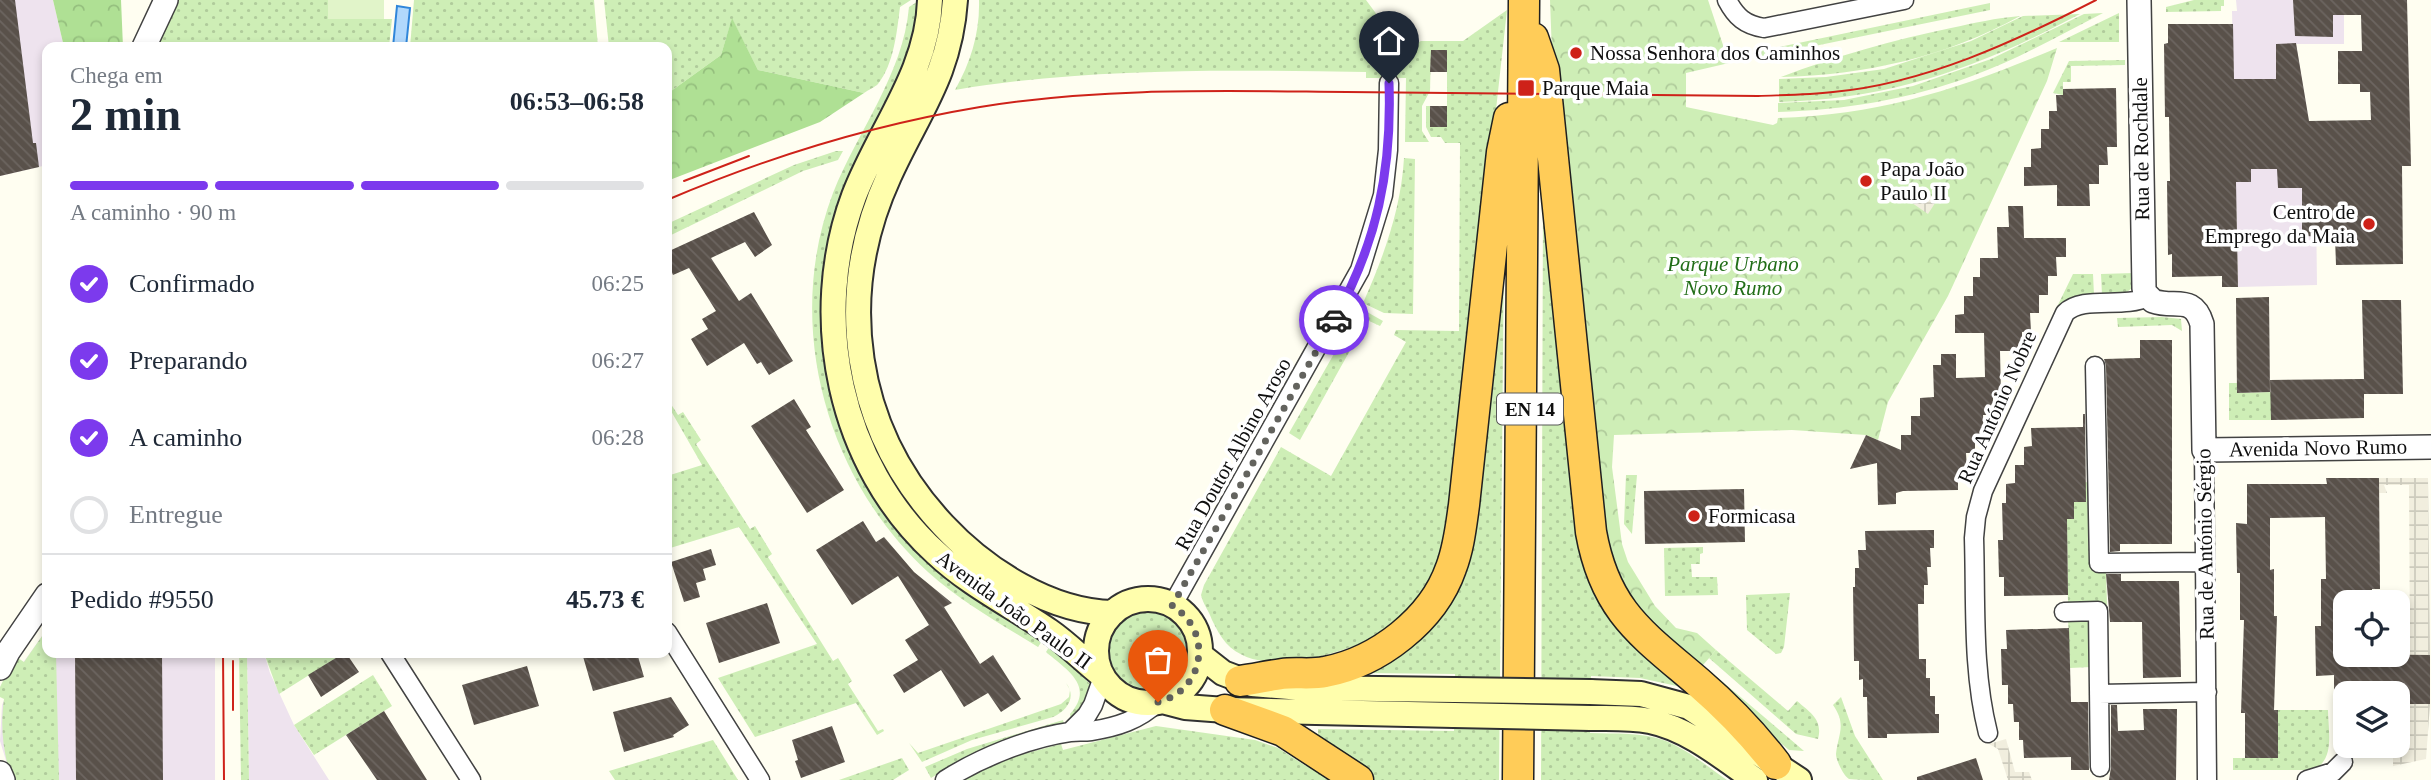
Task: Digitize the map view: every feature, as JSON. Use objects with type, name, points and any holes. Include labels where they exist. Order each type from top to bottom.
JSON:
[{"type":"highway","name":"EN 14","points":[[1524,0],[1528,47],[1528,780]]},
{"type":"highway","name":"EN 14","points":[[1518,780],[1528,47],[1533,0]]},
{"type":"highway","points":[[1240,681],[1284,674],[1324,672],[1389,647],[1424,612],[1451,569],[1464,505],[1502,152],[1528,47]]},
{"type":"highway","points":[[1528,47],[1544,70],[1591,532],[1600,569],[1619,608],[1635,629],[1724,706],[1757,739],[1777,775]]},
{"type":"highway","points":[[1225,710],[1283,732],[1358,780]]},
{"type":"main road","name":"Avenida João Paulo II","points":[[930,0],[920,57],[863,173],[845,222],[838,251],[833,309],[835,355],[842,390],[852,423],[872,468],[891,500],[916,533],[957,572],[1051,632],[1102,676]]},
{"type":"main road","name":"Avenida João Paulo II","points":[[954,0],[953,26],[944,65],[888,177],[864,244],[857,311],[860,353],[867,388],[878,422],[899,467],[922,501],[959,541],[988,564],[1030,590],[1076,609],[1113,613]]},
{"type":"main road","points":[[1141,600],[1157,601],[1172,606],[1191,623],[1198,638],[1200,654],[1196,670],[1188,684],[1177,695],[1160,701],[1141,703],[1124,697],[1102,676],[1096,654],[1098,639],[1113,613],[1141,600]]},
{"type":"main road","points":[[1200,654],[1223,673],[1240,681],[1282,687],[1641,694],[1689,707],[1777,775]]},
{"type":"main road","points":[[1160,701],[1185,707],[1225,710],[1651,721],[1673,728],[1705,746],[1777,775]]},
{"type":"street","points":[[146,42],[166,0]]},
{"type":"street","points":[[1727,0],[1735,14],[1744,22],[1764,28],[1834,7],[1904,0]]},
{"type":"street","name":"Rua de Rochdale","points":[[2139,0],[2144,288],[2148,297]]},
{"type":"street","name":"Rua Doutor Albino Aroso","points":[[1172,606],[1360,270],[1374,231],[1382,195],[1388,150],[1389,83]]},
{"type":"street","name":"Rua de António Sérgio","points":[[2148,297],[2159,303],[2181,303],[2195,310],[2202,324],[2207,780]]},
{"type":"street","name":"Rua António Nobre","points":[[1988,733],[1980,702],[1977,672],[1974,538],[1983,491],[2065,313],[2077,305],[2131,303],[2148,297]]},
{"type":"street","points":[[2095,366],[2099,563],[2205,562]]},
{"type":"street","name":"Avenida Novo Rumo","points":[[2204,450],[2431,447]]},
{"type":"street","points":[[0,668],[42,602]]},
{"type":"street","points":[[2064,612],[2098,611],[2100,767]]},
{"type":"street","points":[[672,640],[760,780]]},
{"type":"street","points":[[393,658],[471,780]]},
{"type":"street","points":[[1070,732],[1093,705],[1102,676]]},
{"type":"street","points":[[2099,694],[2207,692]]},
{"type":"street","points":[[945,780],[971,764],[998,753],[1070,732],[1089,732],[1133,721],[1146,714],[1160,701]]},
{"type":"street","points":[[2307,780],[2333,772],[2340,768],[2343,762]]},
{"type":"street","points":[[0,773],[2,780]]},
{"type":"shaded area","points":[[0,0],[53,0],[63,42],[42,42],[42,166],[0,176]]},
{"type":"shaded area","points":[[2236,0],[2344,0],[2344,44],[2296,44],[2309,122],[2315,122],[2317,285],[2238,287],[2232,11],[2237,11]]},
{"type":"shaded area","points":[[1912,182],[1937,200],[1928,214],[1902,196]]},
{"type":"shaded area","points":[[2379,478],[2428,478],[2430,655],[2410,655],[2409,485],[2384,485],[2387,493],[2379,493]]},
{"type":"shaded area","points":[[42,636],[42,658],[215,658],[215,780],[12,780],[0,741],[2,705],[15,674]]},
{"type":"shaded area","points":[[247,658],[266,658],[294,725],[329,780],[249,780]]},
{"type":"shaded area","points":[[2410,704],[2430,704],[2426,759],[2393,766],[2393,758],[2410,758]]},
{"type":"shaded area","points":[[2006,739],[2015,772],[2029,772],[2032,780],[2008,780],[1998,749],[1989,744]]},
{"type":"green space","points":[[53,0],[121,0],[123,42],[63,42]]},
{"type":"green space","points":[[177,0],[328,0],[328,19],[392,19],[390,42],[158,42]]},
{"type":"green space","points":[[328,0],[384,0],[384,19],[328,19]]},
{"type":"green space","points":[[414,0],[594,0],[598,42],[410,42]]},
{"type":"green space","points":[[604,0],[911,0],[900,7],[888,67],[878,84],[864,93],[758,70],[732,19],[721,55],[672,90],[672,42],[608,42]]},
{"type":"green space","points":[[920,0],[918,20],[823,338],[829,381],[868,483],[1044,638],[1038,647],[954,593],[928,572],[893,534],[863,492],[840,446],[824,397],[814,346],[812,294],[819,243],[833,193],[889,79],[905,32],[909,7]]},
{"type":"green space","points":[[979,0],[1366,0],[1389,31],[1407,48],[1421,41],[1463,41],[1507,10],[1447,554],[1413,612],[1362,650],[1359,644],[1327,655],[1291,662],[1255,659],[1239,653],[1226,643],[1201,595],[1204,585],[1281,447],[1331,476],[1406,342],[1394,335],[1396,330],[1459,331],[1460,143],[1445,143],[1441,137],[1431,137],[1426,127],[1426,106],[1430,106],[1430,127],[1447,127],[1447,51],[1431,50],[1430,91],[1422,106],[1422,131],[1429,142],[1405,142],[1406,78],[1366,78],[1366,72],[1212,71],[1109,74],[1057,77],[955,90],[966,69],[973,46],[978,24]]},
{"type":"green space","name":"Parque Urbano Novo Rumo","points":[[1550,0],[1708,0],[1729,63],[1686,73],[1686,107],[1773,125],[1778,118],[1852,111],[1921,97],[2057,48],[2047,81],[1948,296],[1888,402],[1878,440],[1866,435],[1792,430],[1614,435],[1612,467],[1622,544],[1628,562],[1655,606],[1676,628],[1697,633],[1716,650],[1697,672],[1641,623],[1606,564],[1554,107]]},
{"type":"green space","points":[[2194,0],[2224,0],[2224,6],[2221,6],[2221,11],[2166,12],[2166,7]]},
{"type":"green space","points":[[1990,3],[1990,10],[1761,57],[1760,51]]},
{"type":"green space","points":[[2103,13],[2006,62],[1949,84],[1877,102],[1778,112],[1778,103],[1844,100],[1913,86],[1991,59],[2084,14]]},
{"type":"green space","points":[[2119,13],[2119,42],[2059,42]]},
{"type":"green space","points":[[2080,14],[2007,50],[1935,77],[1860,94],[1821,100],[1779,102],[1779,79],[1826,77],[1884,69],[1971,41],[2023,16]]},
{"type":"green space","points":[[2020,16],[1963,43],[1904,61],[1874,68],[1781,77],[1886,43]]},
{"type":"green space","points":[[732,18],[758,70],[864,93],[820,122],[672,179],[672,90],[721,55]]},
{"type":"green space","points":[[2125,60],[2125,65],[2071,66],[2071,82],[2063,82],[2063,95],[2053,93],[2069,61]]},
{"type":"green space","points":[[843,151],[838,160],[803,171],[672,235],[672,222],[794,165]]},
{"type":"green space","points":[[1404,158],[1415,159],[1413,314],[1384,313],[1363,303],[1390,232],[1399,196]]},
{"type":"green space","points":[[1543,203],[1576,475],[1686,688],[1640,678],[1591,676],[1590,702],[1628,703],[1677,713],[1782,780],[1773,780],[1707,735],[1590,708],[1590,733],[1638,735],[1666,741],[1727,780],[1541,780]]},
{"type":"green space","points":[[1504,246],[1499,780],[1371,780],[1318,743],[1318,729],[1454,731],[1454,707],[1366,705],[1366,699],[1454,700],[1455,674],[1364,673],[1439,604]]},
{"type":"green space","points":[[2134,273],[2134,286],[2126,293],[2102,295],[2101,274]]},
{"type":"green space","points":[[2073,274],[2093,274],[2094,295],[2073,298],[2055,311]]},
{"type":"green space","points":[[1360,308],[1383,321],[1380,326],[1367,320],[1300,440],[1289,433]]},
{"type":"green space","points":[[2117,318],[2181,319],[2182,331],[2172,325],[2118,327]]},
{"type":"green space","points":[[2229,383],[2237,383],[2237,393],[2271,392],[2271,420],[2229,420]]},
{"type":"green space","points":[[672,406],[678,415],[683,412],[701,440],[696,444],[750,529],[755,526],[772,554],[768,557],[833,661],[838,658],[852,681],[848,684],[878,731],[884,731],[877,735],[856,703],[755,737],[718,678],[817,644],[739,527],[672,547],[672,474],[702,465],[672,413]]},
{"type":"green space","points":[[1626,475],[1637,475],[1632,534],[1624,524]]},
{"type":"green space","points":[[2088,482],[2093,571],[2106,571],[2107,605],[2068,605],[2067,519],[2074,519],[2074,502],[2081,483]]},
{"type":"green space","points":[[1703,547],[1700,564],[1691,564],[1692,577],[1717,577],[1718,595],[1665,596],[1664,548]]},
{"type":"green space","points":[[1790,593],[1784,647],[1781,653],[1776,654],[1747,630],[1746,595]]},
{"type":"green space","points":[[1148,612],[1163,615],[1180,629],[1187,651],[1184,666],[1170,683],[1148,690],[1133,687],[1116,673],[1109,651],[1112,636],[1126,619]]},
{"type":"green space","points":[[2068,618],[2088,620],[2090,623],[2091,667],[2070,668]]},
{"type":"green space","points":[[42,636],[42,658],[56,658],[59,780],[12,780],[6,760],[2,720],[4,699],[0,697],[0,687],[15,656],[24,662]]},
{"type":"green space","points":[[1051,644],[1090,684],[1089,700],[1071,721],[1070,714],[1080,695],[1079,687],[1069,672],[1046,652]]},
{"type":"green space","points":[[1716,650],[1788,711],[1797,701],[1807,709],[1815,717],[1819,727],[1818,739],[1796,734],[1709,658]]},
{"type":"green space","points":[[239,658],[247,658],[249,780],[241,780]]},
{"type":"green space","points":[[266,658],[336,658],[279,694]]},
{"type":"green space","points":[[1710,671],[1804,751],[1789,750],[1704,678]]},
{"type":"green space","points":[[373,675],[392,706],[314,755],[294,725]]},
{"type":"green space","points":[[1070,691],[1069,703],[1053,717],[972,740],[922,762],[909,743],[918,753],[1061,704],[1069,697]]},
{"type":"green space","points":[[1841,697],[1855,736],[1883,780],[1849,779],[1840,767],[1836,754],[1841,724],[1833,705]]},
{"type":"green space","points":[[2278,710],[2328,710],[2329,745],[2324,760],[2311,770],[2233,770],[2233,758],[2278,758]]},
{"type":"green space","points":[[1063,720],[1064,724],[979,752],[931,778],[925,767],[967,749]]},
{"type":"green space","points":[[1156,726],[1255,740],[1278,748],[1306,766],[1312,758],[1344,780],[962,780],[998,763],[1035,751],[1061,744],[1063,750]]},
{"type":"green space","points":[[713,740],[738,780],[615,780],[609,771]]},
{"type":"green space","points":[[902,758],[909,770],[893,780],[839,780]]},
{"type":"water","points":[[397,6],[410,8],[407,42],[393,42]]},
{"type":"building","points":[[0,0],[15,0],[33,143],[36,143],[39,167],[0,176]]},
{"type":"building","points":[[2293,0],[2407,0],[2411,166],[2402,166],[2403,264],[2336,265],[2335,237],[2302,236],[2302,188],[2278,188],[2277,169],[2251,169],[2251,182],[2236,182],[2238,287],[2222,287],[2222,276],[2172,277],[2172,254],[2168,255],[2169,117],[2165,117],[2164,44],[2168,43],[2168,24],[2233,24],[2234,79],[2276,79],[2276,44],[2296,43],[2309,121],[2371,120],[2370,92],[2360,92],[2360,84],[2338,84],[2338,51],[2362,51],[2361,15],[2333,15],[2333,37],[2295,36]]},
{"type":"building","points":[[1431,50],[1447,50],[1447,72],[1430,72]]},
{"type":"building","points":[[2116,88],[2117,147],[2107,147],[2108,165],[2099,165],[2099,184],[2089,184],[2090,206],[2057,206],[2057,185],[2024,186],[2024,167],[2031,167],[2031,149],[2041,148],[2041,129],[2049,129],[2049,111],[2057,111],[2056,95],[2063,95],[2063,89]]},
{"type":"building","points":[[1430,106],[1447,106],[1447,127],[1430,127]]},
{"type":"building","points":[[2008,206],[2023,206],[2024,238],[2066,238],[2066,257],[2056,257],[2057,276],[2048,276],[2048,295],[2039,295],[2039,313],[2030,313],[2031,332],[2022,332],[2022,351],[2000,351],[2001,396],[1993,396],[1993,415],[1983,415],[1984,434],[1975,434],[1975,453],[1966,453],[1967,471],[1958,471],[1958,490],[1903,491],[1896,493],[1896,504],[1878,505],[1877,463],[1850,469],[1866,435],[1901,450],[1901,435],[1911,435],[1911,416],[1920,416],[1920,398],[1934,397],[1933,365],[1941,365],[1941,354],[1956,354],[1956,378],[1985,377],[1984,333],[1955,333],[1955,315],[1964,314],[1964,296],[1973,296],[1973,277],[1980,277],[1980,258],[1998,258],[1997,227],[2009,227]]},
{"type":"building","points":[[754,212],[772,245],[755,257],[745,242],[711,258],[739,301],[751,293],[793,361],[769,375],[761,362],[757,364],[744,343],[707,366],[691,339],[708,329],[702,319],[716,311],[689,268],[673,275],[672,250]]},
{"type":"building","points":[[2269,297],[2270,392],[2237,393],[2236,298]]},
{"type":"building","points":[[2362,300],[2401,300],[2403,394],[2364,394],[2364,418],[2271,420],[2270,380],[2364,379]]},
{"type":"building","points":[[2140,340],[2172,340],[2172,544],[2120,544],[2120,551],[2110,552],[2104,359],[2140,358]]},
{"type":"building","points":[[794,399],[811,427],[806,430],[844,490],[807,513],[751,426]]},
{"type":"building","points":[[2083,414],[2086,502],[2074,502],[2074,519],[2067,519],[2068,595],[2004,596],[2004,577],[1999,577],[1998,540],[2003,540],[2002,503],[2006,503],[2006,484],[2015,483],[2015,465],[2024,465],[2024,447],[2032,446],[2031,428],[2083,427]]},
{"type":"building","points":[[2326,478],[2379,478],[2380,589],[2333,590],[2333,667],[2410,667],[2410,655],[2430,655],[2430,704],[2410,704],[2410,681],[2334,681],[2334,675],[2316,676],[2315,626],[2321,626],[2321,579],[2326,579],[2325,517],[2270,518],[2270,570],[2274,569],[2274,616],[2277,616],[2274,710],[2278,710],[2278,758],[2245,758],[2245,713],[2241,713],[2244,620],[2240,620],[2236,523],[2247,524],[2247,484],[2327,484]]},
{"type":"building","name":"Formicasa","points":[[1744,489],[1745,542],[1645,544],[1644,491]]},
{"type":"building","points":[[863,521],[876,542],[884,537],[914,572],[952,603],[944,607],[980,664],[993,655],[1021,699],[1001,712],[988,693],[964,707],[941,670],[904,693],[893,675],[918,660],[905,640],[929,625],[898,576],[852,605],[816,550]]},
{"type":"building","points":[[1934,530],[1934,548],[1930,548],[1931,567],[1927,567],[1928,585],[1924,585],[1924,604],[1918,604],[1919,659],[1926,659],[1930,696],[1935,696],[1935,714],[1939,714],[1939,733],[1887,734],[1887,738],[1868,738],[1867,697],[1863,697],[1863,679],[1859,680],[1859,661],[1854,661],[1853,587],[1855,568],[1859,568],[1858,550],[1866,550],[1865,531]]},
{"type":"building","points":[[711,549],[716,565],[703,569],[706,580],[696,583],[700,597],[684,602],[672,562]]},
{"type":"building","points":[[2106,574],[2121,574],[2121,581],[2179,581],[2181,677],[2143,678],[2142,622],[2110,622]]},
{"type":"building","points":[[767,603],[780,643],[719,663],[706,623]]},
{"type":"building","points":[[2069,628],[2071,702],[2088,702],[2089,770],[2071,770],[2071,757],[2024,758],[2023,740],[2019,740],[2019,722],[2014,722],[2013,704],[2008,704],[2008,685],[2002,685],[2001,649],[2007,649],[2006,630]]},
{"type":"building","points":[[75,658],[162,658],[163,780],[76,780]]},
{"type":"building","points":[[336,658],[349,658],[359,672],[321,697],[308,675]]},
{"type":"building","points":[[583,658],[638,658],[644,677],[593,691]]},
{"type":"building","points":[[527,666],[539,706],[474,725],[462,685]]},
{"type":"building","points":[[671,697],[689,725],[673,735],[674,737],[624,752],[613,712]]},
{"type":"building","points":[[2111,705],[2117,705],[2118,731],[2144,730],[2143,709],[2177,709],[2176,780],[2109,780]]},
{"type":"building","points":[[384,711],[427,780],[377,780],[346,735]]},
{"type":"building","points":[[832,726],[845,762],[801,778],[792,740]]},
{"type":"building","points":[[1976,758],[1983,780],[1917,780],[1917,777]]},
{"type":"tram line","points":[[672,198],[782,156],[860,133],[940,114],[1071,96],[1209,91],[1758,96],[1814,94],[1867,87],[1901,80],[1969,58],[2034,31],[2096,0]]},
{"type":"tram line","points":[[684,181],[749,156]]},
{"type":"tram line","points":[[223,658],[224,780]]},
{"type":"tram line","points":[[233,661],[233,710]]},
{"type":"way so far","points":[[1158,702],[1170,699],[1183,690],[1193,677],[1200,654],[1198,638],[1191,623],[1172,606],[1334,320]]},
{"type":"place","name":"Nossa Senhora dos Caminhos","points":[[1576,53]]},
{"type":"place","name":"Parque Maia","points":[[1526,88]]},
{"type":"place","name":"Papa João Paulo II","points":[[1866,181]]},
{"type":"place","name":"Centro de Emprego da Maia","points":[[2369,224]]},
{"type":"place","name":"Formicasa","points":[[1694,516]]},
{"type":"route","points":[[1334,320],[1360,270],[1378,214],[1387,167],[1389,83]]}]
